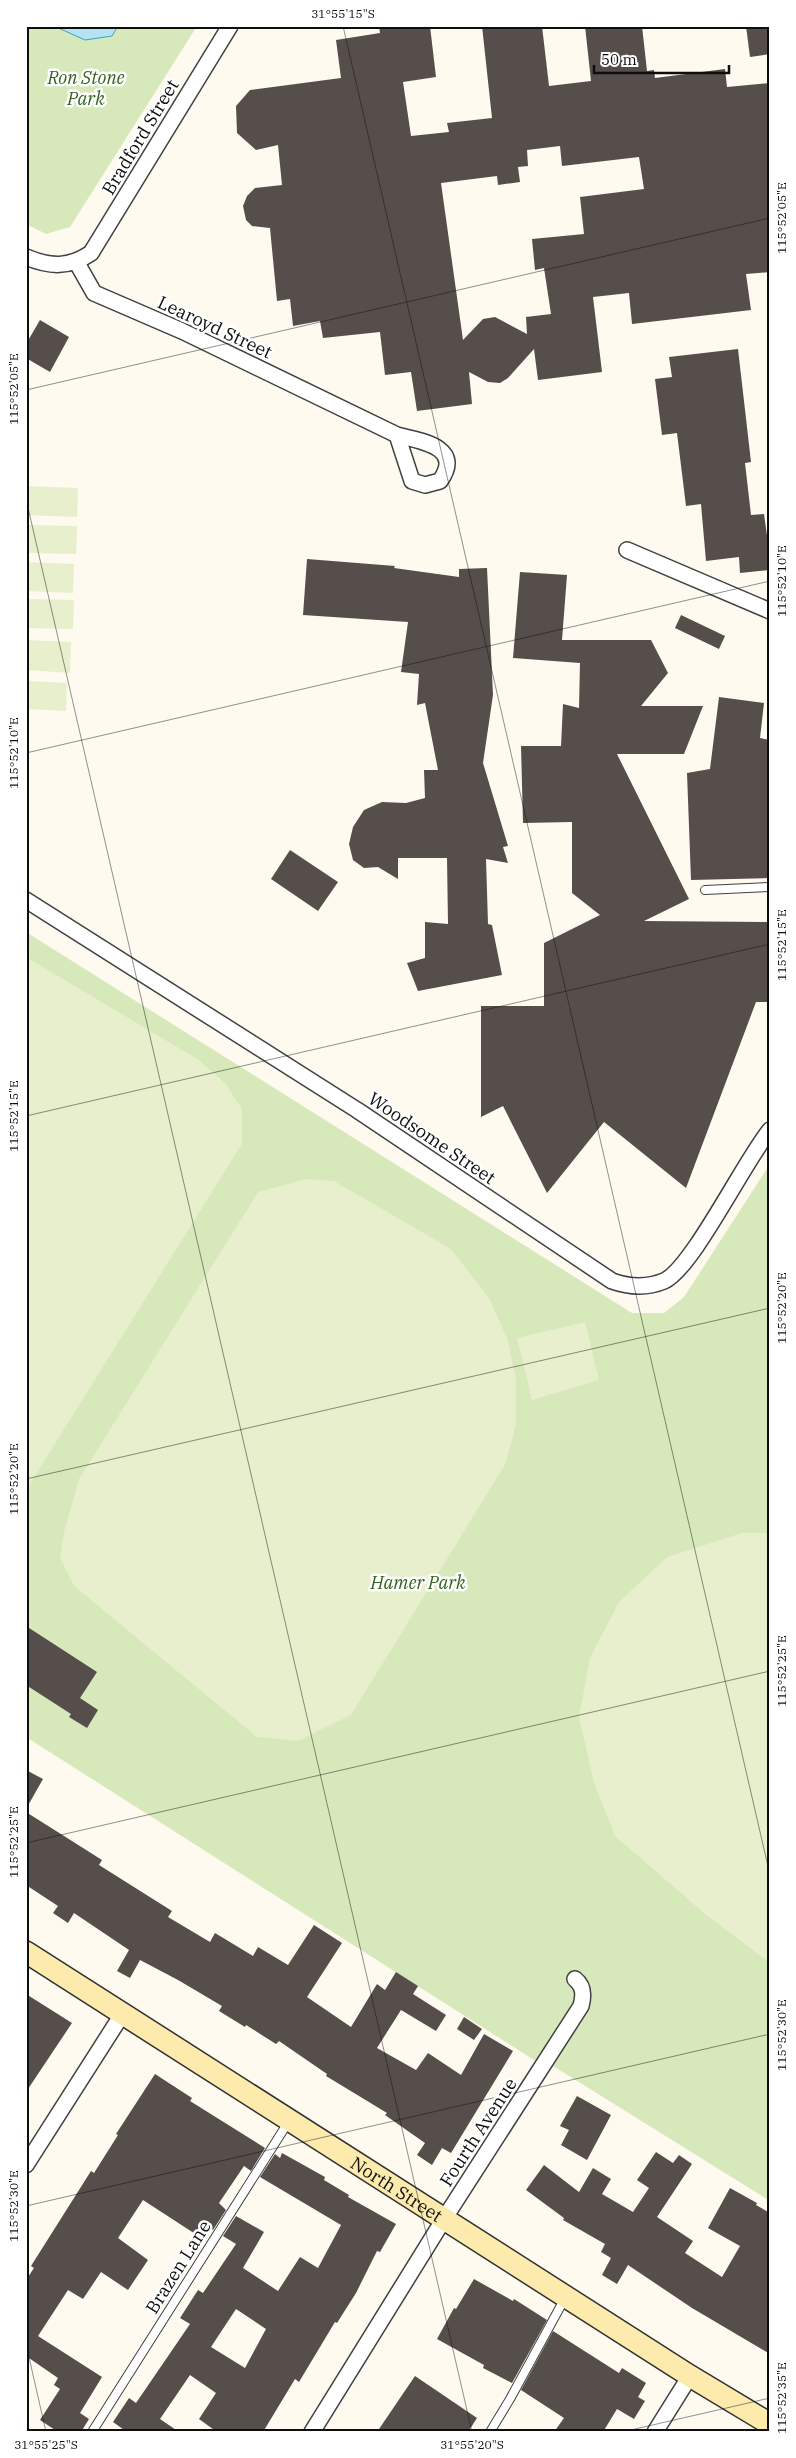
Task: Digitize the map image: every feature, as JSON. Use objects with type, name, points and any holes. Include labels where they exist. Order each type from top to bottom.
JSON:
[{"type":"main road","name":"North Street","points":[[26,1952],[690,2376],[770,2424]]},
{"type":"street","name":"Bradford Street","points":[[77,263],[91,253],[230,26]]},
{"type":"street","points":[[26,257],[38,262],[57,264],[77,263]]},
{"type":"street","name":"Learoyd Street","points":[[77,263],[94,293],[182,331],[397,435]]},
{"type":"street","points":[[627,550],[770,611]]},
{"type":"street","name":"Woodsome Street","points":[[26,900],[357,1110],[612,1281],[632,1288],[665,1281],[686,1262],[770,1130]]},
{"type":"street","name":"Fourth Avenue","points":[[312,2432],[444,2219],[581,2006],[584,1996],[581,1984],[575,1979]]},
{"type":"street","points":[[26,2165],[123,2013]]},
{"type":"street","points":[[655,2432],[690,2376]]},
{"type":"lane","points":[[706,890],[770,887]]},
{"type":"lane","name":"Brazen Lane","points":[[92,2432],[290,2119]]},
{"type":"lane","points":[[490,2432],[510,2400],[566,2296]]},
{"type":"green space","name":"Ron Stone Park","points":[[26,26],[197,26],[70,227],[46,234],[26,224]]},
{"type":"green space","points":[[26,486],[78,488],[77,517],[26,515]]},
{"type":"green space","points":[[26,525],[77,526],[76,554],[26,553]]},
{"type":"green space","points":[[26,562],[74,564],[73,593],[26,591]]},
{"type":"green space","points":[[26,599],[74,600],[73,629],[26,628]]},
{"type":"green space","points":[[26,640],[71,642],[70,673],[26,670]]},
{"type":"green space","points":[[26,681],[67,683],[66,711],[26,709]]},
{"type":"green space","name":"Hamer Park","points":[[26,932],[632,1313],[664,1313],[684,1297],[770,1164],[770,2201],[545,2061],[542,2065],[26,1737]]},
{"type":"green space","points":[[26,957],[199,1060],[225,1083],[242,1109],[242,1144],[26,1490]]},
{"type":"green space","points":[[306,1179],[334,1181],[451,1249],[489,1298],[507,1338],[516,1378],[516,1424],[506,1463],[351,1715],[298,1741],[257,1737],[74,1586],[60,1558],[64,1532],[79,1479],[258,1192]]},
{"type":"green space","points":[[585,1322],[599,1380],[532,1400],[517,1338]]},
{"type":"green space","points":[[742,1533],[770,1533],[770,1963],[705,1914],[615,1836],[594,1783],[579,1717],[590,1658],[619,1602],[667,1557]]},
{"type":"water","points":[[54,26],[118,26],[112,36],[85,40]]},
{"type":"building","points":[[379,26],[430,26],[436,77],[403,82],[411,136],[449,132],[447,123],[492,118],[482,26],[542,26],[549,86],[591,81],[585,26],[642,26],[647,71],[654,70],[655,78],[725,69],[727,87],[770,83],[770,272],[746,274],[751,310],[632,324],[629,293],[593,297],[602,372],[538,380],[534,349],[508,378],[500,383],[488,382],[469,372],[472,404],[417,411],[411,372],[385,375],[380,332],[323,338],[320,321],[293,326],[290,299],[277,301],[270,228],[252,226],[246,220],[243,206],[247,196],[255,188],[282,185],[278,145],[256,150],[237,133],[236,106],[250,90],[341,78],[336,40],[380,33]],"holes":[[[560,146],[562,166],[639,157],[644,189],[580,197],[584,234],[532,239],[535,270],[544,268],[551,314],[526,317],[527,334],[495,317],[483,319],[463,340],[441,183],[497,176],[498,185],[520,182],[518,167],[528,166],[527,150]]]},
{"type":"building","points":[[746,26],[770,26],[770,54],[750,57]]},
{"type":"building","points":[[40,320],[69,337],[50,372],[26,358],[26,344]]},
{"type":"building","points":[[738,349],[751,462],[745,463],[751,515],[764,514],[770,557],[770,570],[740,573],[739,557],[706,561],[701,504],[686,506],[677,433],[662,435],[655,379],[672,377],[669,357]]},
{"type":"building","points":[[307,559],[395,566],[394,568],[459,577],[459,569],[487,568],[493,695],[483,763],[508,846],[503,847],[508,863],[486,859],[488,924],[492,925],[502,975],[418,991],[407,963],[425,958],[425,922],[448,924],[447,858],[398,858],[398,879],[378,867],[364,868],[353,860],[349,844],[353,827],[364,810],[382,802],[406,803],[425,798],[424,770],[438,770],[425,703],[417,705],[419,674],[401,672],[408,622],[303,615]]},
{"type":"building","points":[[520,572],[567,575],[562,640],[651,640],[668,673],[641,706],[703,706],[684,754],[617,754],[689,899],[644,921],[770,922],[770,1002],[756,1002],[686,1188],[604,1122],[547,1193],[503,1106],[481,1117],[481,1006],[544,1006],[544,943],[600,915],[572,893],[572,822],[523,823],[521,746],[561,746],[563,704],[579,708],[580,663],[513,658]]},
{"type":"building","points":[[681,615],[725,636],[719,649],[675,628]]},
{"type":"building","points":[[719,697],[764,703],[760,738],[770,740],[770,878],[691,880],[687,773],[710,769]]},
{"type":"building","points":[[290,850],[338,882],[318,911],[271,879]]},
{"type":"building","points":[[26,1626],[97,1672],[80,1698],[98,1710],[87,1728],[69,1717],[71,1714],[26,1685]]},
{"type":"building","points":[[26,1770],[43,1779],[26,1809]]},
{"type":"building","points":[[26,1812],[102,1860],[99,1865],[172,1911],[168,1917],[210,1942],[215,1933],[253,1956],[258,1947],[288,1965],[314,1925],[342,1943],[307,1997],[351,2027],[377,1984],[385,1990],[396,1972],[418,1986],[413,1994],[446,2015],[436,2031],[401,2010],[377,2048],[416,2070],[428,2053],[461,2075],[484,2034],[513,2051],[451,2153],[442,2148],[432,2165],[417,2155],[425,2143],[385,2115],[387,2113],[326,2076],[327,2074],[279,2041],[276,2044],[219,2011],[222,2006],[178,1980],[140,1960],[130,1978],[117,1971],[129,1950],[74,1913],[68,1923],[53,1913],[58,1906],[26,1885]]},
{"type":"building","points":[[26,1994],[72,2023],[26,2092]]},
{"type":"building","points":[[464,2017],[482,2029],[474,2040],[457,2029]]},
{"type":"building","points":[[155,2074],[192,2098],[190,2101],[265,2148],[251,2171],[244,2166],[219,2203],[226,2210],[213,2230],[210,2229],[203,2239],[143,2200],[118,2238],[148,2260],[128,2290],[101,2272],[83,2299],[68,2290],[38,2336],[102,2377],[80,2413],[89,2419],[81,2432],[58,2432],[40,2420],[60,2389],[54,2385],[58,2378],[26,2356],[26,2280],[34,2268],[31,2266],[91,2171],[94,2173],[118,2135],[116,2134]]},
{"type":"building","points":[[577,2096],[611,2115],[587,2160],[561,2145],[569,2130],[560,2126]]},
{"type":"building","points":[[656,2152],[673,2163],[679,2155],[692,2164],[657,2217],[693,2241],[685,2253],[722,2277],[740,2246],[708,2228],[730,2188],[757,2203],[756,2205],[770,2213],[770,2354],[692,2308],[628,2265],[617,2284],[602,2275],[611,2258],[601,2252],[605,2244],[563,2220],[564,2218],[526,2190],[544,2165],[579,2192],[593,2168],[611,2179],[602,2194],[633,2212],[649,2188],[637,2180]]},
{"type":"building","points":[[282,2153],[325,2177],[324,2180],[349,2195],[348,2197],[396,2224],[380,2252],[377,2251],[356,2293],[337,2323],[335,2322],[299,2382],[295,2379],[263,2432],[217,2432],[199,2419],[216,2393],[190,2375],[160,2419],[179,2432],[127,2432],[113,2422],[129,2398],[136,2403],[190,2324],[180,2318],[198,2290],[203,2293],[236,2244],[223,2236],[236,2216],[264,2232],[243,2268],[278,2291],[300,2257],[318,2268],[341,2225],[260,2177],[275,2154],[280,2158]],"holes":[[[236,2309],[266,2329],[245,2368],[211,2347]]]},
{"type":"building","points":[[474,2279],[513,2301],[514,2299],[547,2320],[512,2383],[483,2368],[484,2365],[437,2339],[454,2308],[456,2309]]},
{"type":"building","points":[[553,2331],[619,2373],[622,2368],[646,2383],[638,2397],[645,2401],[634,2419],[617,2409],[603,2432],[554,2432],[564,2418],[521,2390]]},
{"type":"building","points":[[415,2376],[477,2418],[468,2432],[377,2432]]}]
